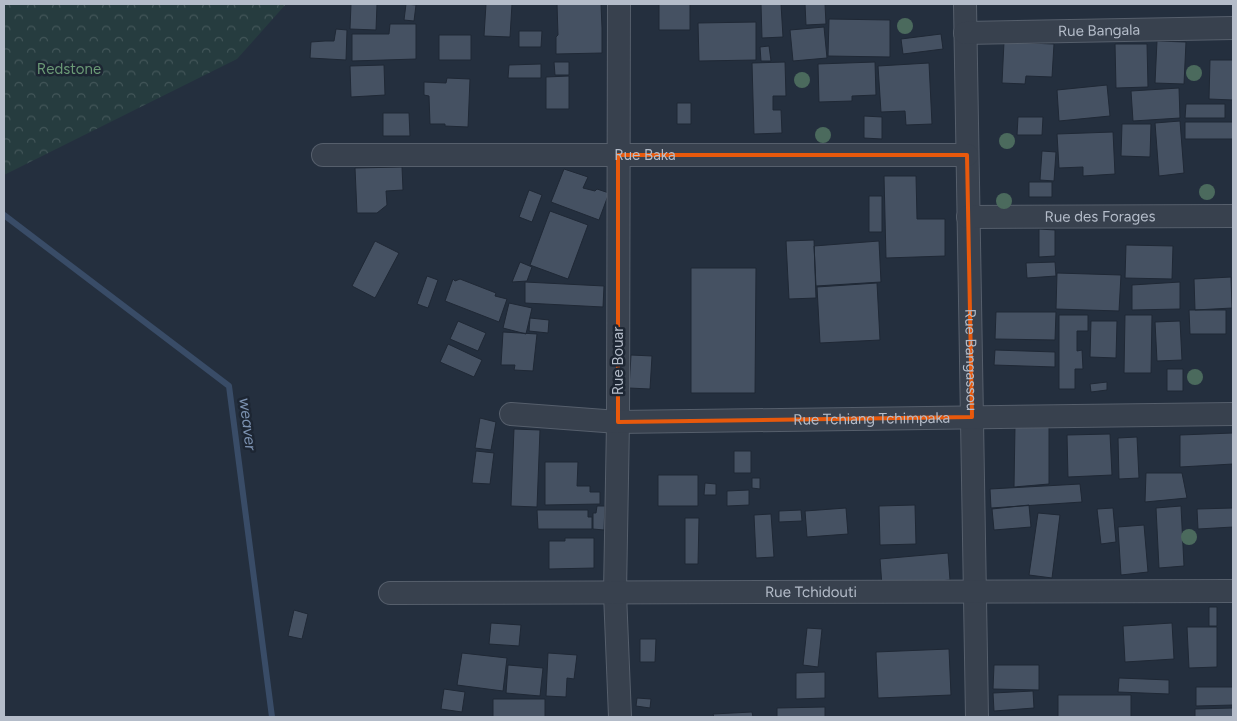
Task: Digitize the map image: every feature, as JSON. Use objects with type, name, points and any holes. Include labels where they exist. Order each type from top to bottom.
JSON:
[{"type":"street","name":"Rue Bouar","points":[[619,4],[618,422],[615,593],[620,717]]},
{"type":"street","name":"Rue Bangassou","points":[[965,4],[977,717]]},
{"type":"street","name":"Rue Bangala","points":[[965,33],[1233,28]]},
{"type":"street","name":"Rue Baka","points":[[323,155],[967,155]]},
{"type":"street","name":"Rue des Forages","points":[[968,217],[1233,216]]},
{"type":"street","name":"Rue Tchiang Tchimpaka","points":[[511,414],[618,422],[1233,414]]},
{"type":"street","name":"Rue Tchidouti","points":[[390,593],[1233,591]]},
{"type":"highlighted area","points":[[618,155],[967,155],[972,417],[618,422]]},
{"type":"green space","name":"Redstone","points":[[4,4],[286,4],[237,59],[4,175]]},
{"type":"building","points":[[351,4],[377,4],[376,30],[350,29]]},
{"type":"building","points":[[406,4],[416,5],[414,21],[404,20]]},
{"type":"building","points":[[486,4],[512,4],[510,37],[484,36]]},
{"type":"building","points":[[557,4],[601,4],[602,53],[556,54],[556,37],[558,35]]},
{"type":"building","points":[[659,4],[690,4],[690,30],[659,30]]},
{"type":"building","points":[[761,4],[781,4],[783,37],[762,38]]},
{"type":"building","points":[[805,4],[825,4],[826,24],[806,25]]},
{"type":"building","points":[[829,19],[890,20],[890,57],[828,56]]},
{"type":"building","points":[[756,22],[756,60],[699,61],[698,23]]},
{"type":"building","points":[[390,24],[416,24],[416,59],[352,61],[352,34],[389,34]]},
{"type":"building","points":[[824,27],[827,58],[793,61],[790,30]]},
{"type":"building","points":[[336,29],[347,30],[346,60],[310,58],[311,42],[334,41]]},
{"type":"building","points":[[519,31],[542,31],[541,47],[519,47]]},
{"type":"building","points":[[941,34],[943,49],[903,54],[901,39]]},
{"type":"building","points":[[439,35],[471,35],[471,60],[439,60]]},
{"type":"building","points":[[1157,41],[1186,42],[1184,84],[1155,83]]},
{"type":"building","points":[[1004,42],[1054,44],[1052,77],[1026,76],[1025,84],[1002,83]]},
{"type":"building","points":[[1115,44],[1147,44],[1148,87],[1116,88]]},
{"type":"building","points":[[769,46],[771,61],[761,61],[760,47]]},
{"type":"building","points":[[1210,60],[1233,60],[1233,100],[1209,99]]},
{"type":"building","points":[[554,62],[569,62],[569,75],[555,75]]},
{"type":"building","points":[[785,62],[786,96],[773,96],[773,110],[781,110],[782,133],[754,134],[752,63]]},
{"type":"building","points":[[875,62],[876,95],[852,96],[852,101],[819,102],[818,64]]},
{"type":"building","points":[[929,63],[932,124],[906,125],[905,111],[881,112],[878,66]]},
{"type":"building","points":[[541,64],[541,78],[508,78],[509,65]]},
{"type":"building","points":[[384,65],[385,95],[351,97],[350,66]]},
{"type":"building","points":[[569,76],[569,109],[546,109],[546,77]]},
{"type":"building","points":[[447,78],[470,79],[468,127],[430,124],[429,96],[424,95],[424,82],[446,83]]},
{"type":"building","points":[[1107,85],[1110,116],[1059,121],[1057,90]]},
{"type":"building","points":[[1179,88],[1180,118],[1133,121],[1131,91]]},
{"type":"building","points":[[677,103],[691,103],[691,124],[677,124]]},
{"type":"building","points":[[1186,104],[1225,104],[1225,118],[1185,118]]},
{"type":"building","points":[[383,113],[409,113],[410,136],[383,136]]},
{"type":"building","points":[[864,116],[882,117],[882,139],[864,138]]},
{"type":"building","points":[[1018,117],[1043,117],[1042,135],[1017,135]]},
{"type":"building","points":[[1180,121],[1184,173],[1159,176],[1155,123]]},
{"type":"building","points":[[1185,122],[1233,122],[1233,139],[1185,139]]},
{"type":"building","points":[[1122,124],[1151,124],[1150,157],[1121,156]]},
{"type":"building","points":[[1113,132],[1115,174],[1083,176],[1083,167],[1059,168],[1057,134]]},
{"type":"building","points":[[1042,151],[1056,152],[1054,181],[1040,180]]},
{"type":"building","points":[[402,167],[403,190],[386,191],[387,205],[377,213],[357,213],[355,168]]},
{"type":"building","points":[[564,169],[588,177],[583,188],[595,191],[597,189],[609,193],[599,220],[551,202]]},
{"type":"building","points":[[884,176],[916,176],[917,219],[945,219],[945,256],[886,258]]},
{"type":"building","points":[[1029,182],[1052,182],[1052,197],[1029,197]]},
{"type":"building","points":[[529,190],[542,195],[532,222],[519,217]]},
{"type":"building","points":[[869,196],[882,196],[882,232],[869,232]]},
{"type":"building","points":[[550,211],[588,225],[568,279],[530,265]]},
{"type":"building","points":[[1039,229],[1055,230],[1055,256],[1039,257]]},
{"type":"building","points":[[814,240],[816,298],[789,299],[786,241]]},
{"type":"building","points":[[375,241],[399,253],[375,298],[352,286]]},
{"type":"building","points":[[879,241],[881,282],[816,286],[814,246]]},
{"type":"building","points":[[1126,245],[1173,246],[1172,279],[1125,278]]},
{"type":"building","points":[[520,262],[532,267],[527,281],[512,282]]},
{"type":"building","points":[[1055,262],[1056,276],[1027,278],[1026,263]]},
{"type":"building","points":[[691,268],[756,268],[755,393],[691,393]]},
{"type":"building","points":[[1057,273],[1121,275],[1119,311],[1056,309]]},
{"type":"building","points":[[427,276],[438,280],[428,308],[417,304]]},
{"type":"building","points":[[1231,277],[1232,308],[1195,310],[1194,279]]},
{"type":"building","points":[[453,279],[455,281],[460,279],[496,293],[495,296],[507,299],[499,322],[445,301]]},
{"type":"building","points":[[525,282],[604,286],[603,307],[525,303]]},
{"type":"building","points":[[1180,282],[1180,309],[1132,310],[1132,285]]},
{"type":"building","points":[[877,283],[880,340],[820,343],[817,287]]},
{"type":"building","points":[[509,303],[532,308],[526,334],[503,328]]},
{"type":"building","points":[[1189,310],[1226,310],[1226,334],[1190,334]]},
{"type":"building","points":[[996,312],[1056,312],[1055,340],[995,339]]},
{"type":"building","points":[[1059,315],[1088,315],[1088,331],[1077,331],[1077,351],[1082,350],[1083,369],[1075,369],[1075,389],[1059,389]]},
{"type":"building","points":[[1125,315],[1152,315],[1151,373],[1124,373]]},
{"type":"building","points":[[530,318],[549,320],[548,333],[529,331]]},
{"type":"building","points":[[458,321],[486,333],[478,351],[450,339]]},
{"type":"building","points":[[1091,321],[1117,321],[1116,358],[1090,357]]},
{"type":"building","points":[[1180,321],[1182,360],[1157,361],[1155,322]]},
{"type":"building","points":[[503,332],[537,334],[533,371],[514,370],[515,365],[501,365]]},
{"type":"building","points":[[448,344],[482,360],[474,377],[440,362]]},
{"type":"building","points":[[995,350],[1055,352],[1055,367],[994,365]]},
{"type":"building","points":[[631,355],[652,356],[650,389],[629,388]]},
{"type":"building","points":[[1167,369],[1183,369],[1183,391],[1167,391]]},
{"type":"building","points":[[1107,382],[1107,390],[1091,392],[1090,384]]},
{"type":"building","points":[[480,418],[496,422],[491,450],[475,448]]},
{"type":"building","points":[[1015,426],[1049,426],[1049,484],[1014,487]]},
{"type":"building","points":[[514,429],[540,430],[537,507],[511,506]]},
{"type":"building","points":[[1233,433],[1233,464],[1180,467],[1180,435]]},
{"type":"building","points":[[1110,434],[1112,475],[1068,477],[1067,435]]},
{"type":"building","points":[[1137,437],[1139,478],[1119,479],[1118,438]]},
{"type":"building","points":[[476,451],[494,453],[490,484],[472,483]]},
{"type":"building","points":[[734,451],[751,451],[751,473],[734,473]]},
{"type":"building","points":[[545,462],[578,462],[577,486],[590,486],[590,492],[600,492],[600,504],[545,505]]},
{"type":"building","points":[[1146,473],[1182,473],[1187,498],[1145,502]]},
{"type":"building","points":[[658,475],[698,475],[698,506],[658,506]]},
{"type":"building","points":[[752,478],[760,478],[760,489],[752,488]]},
{"type":"building","points":[[705,483],[716,484],[716,495],[704,495]]},
{"type":"building","points":[[1080,484],[1082,502],[991,508],[990,489]]},
{"type":"building","points":[[749,490],[749,505],[727,506],[727,491]]},
{"type":"building","points":[[915,505],[916,544],[880,545],[879,506]]},
{"type":"building","points":[[1029,505],[1031,527],[994,530],[992,509]]},
{"type":"building","points":[[597,506],[605,506],[604,530],[593,529],[593,513],[596,513]]},
{"type":"building","points":[[1181,506],[1184,566],[1159,568],[1156,508]]},
{"type":"building","points":[[846,508],[848,534],[807,537],[805,511]]},
{"type":"building","points":[[1113,508],[1116,542],[1101,544],[1097,509]]},
{"type":"building","points":[[1233,508],[1233,527],[1198,529],[1197,509]]},
{"type":"building","points":[[537,510],[588,510],[588,517],[592,517],[592,529],[538,529]]},
{"type":"building","points":[[801,510],[802,521],[779,522],[779,511]]},
{"type":"building","points":[[1038,513],[1060,515],[1052,578],[1029,575]]},
{"type":"building","points":[[771,514],[774,557],[756,558],[754,515]]},
{"type":"building","points":[[685,518],[699,518],[698,564],[685,564]]},
{"type":"building","points":[[1144,525],[1148,572],[1121,575],[1118,527]]},
{"type":"building","points":[[565,538],[594,538],[594,568],[549,569],[549,541],[565,541]]},
{"type":"building","points":[[948,553],[950,580],[882,586],[880,559]]},
{"type":"building","points":[[1209,607],[1217,607],[1217,626],[1209,626]]},
{"type":"building","points":[[294,610],[308,614],[302,639],[288,636]]},
{"type":"building","points":[[491,623],[521,625],[519,646],[489,644]]},
{"type":"building","points":[[1172,623],[1174,659],[1125,662],[1123,626]]},
{"type":"building","points":[[1187,627],[1217,627],[1217,667],[1189,668]]},
{"type":"building","points":[[807,628],[822,629],[818,667],[803,665]]},
{"type":"building","points":[[640,639],[656,639],[655,662],[640,662]]},
{"type":"building","points":[[949,649],[951,695],[878,698],[876,652]]},
{"type":"building","points":[[462,653],[507,658],[503,691],[457,685]]},
{"type":"building","points":[[548,653],[577,655],[574,679],[567,678],[566,697],[546,696]]},
{"type":"building","points":[[508,665],[543,668],[540,696],[506,693]]},
{"type":"building","points":[[994,665],[1039,665],[1039,690],[993,689]]},
{"type":"building","points":[[825,672],[825,698],[796,699],[796,673]]},
{"type":"building","points":[[1119,678],[1169,680],[1169,694],[1118,692]]},
{"type":"building","points":[[1196,687],[1233,687],[1233,705],[1196,706]]},
{"type":"building","points":[[444,689],[465,692],[462,712],[441,709]]},
{"type":"building","points":[[1033,691],[1034,708],[994,711],[993,693]]},
{"type":"building","points":[[1058,695],[1131,695],[1131,717],[1058,717]]},
{"type":"building","points":[[637,698],[651,699],[650,708],[636,706]]},
{"type":"building","points":[[493,699],[545,699],[545,717],[493,717]]},
{"type":"building","points":[[825,707],[825,717],[777,717],[777,708]]},
{"type":"building","points":[[1233,708],[1233,717],[1195,717],[1195,709]]},
{"type":"building","points":[[752,712],[753,717],[714,717],[713,714]]},
{"type":"waterway","name":"weaver","points":[[4,215],[229,386],[272,717]]}]
